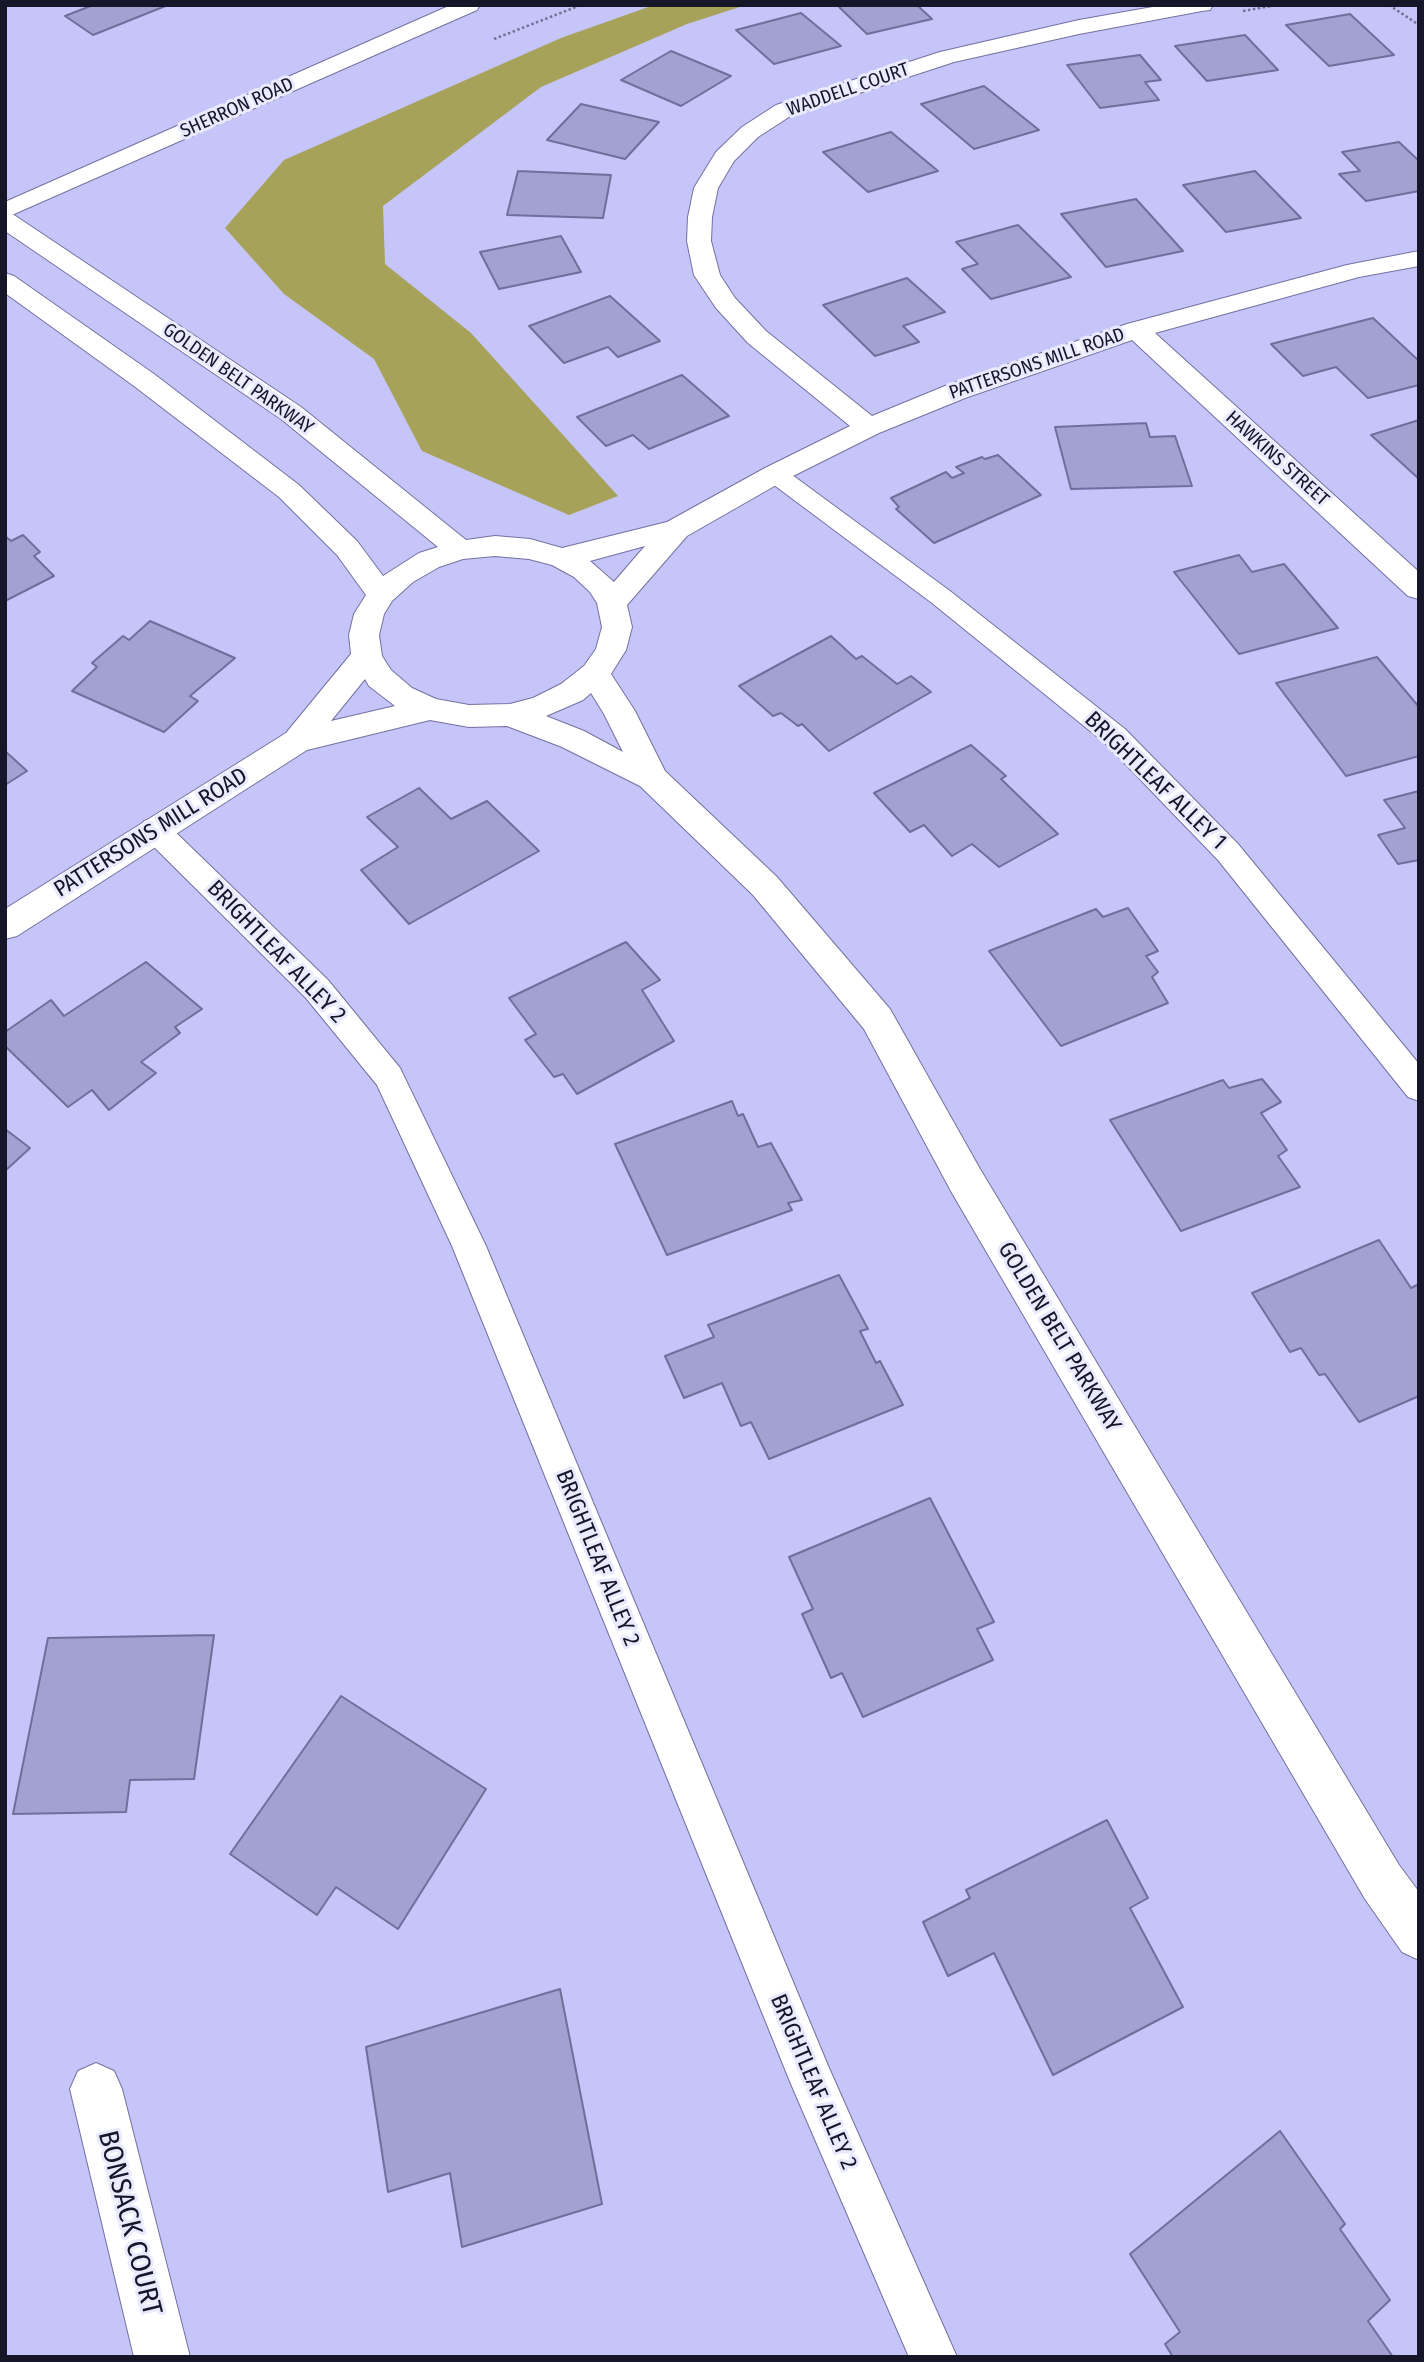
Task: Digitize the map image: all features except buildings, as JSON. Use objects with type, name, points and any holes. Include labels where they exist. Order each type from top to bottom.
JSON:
[{"type":"street","name":"SHERRON ROAD","points":[[5,212],[469,5]]},
{"type":"street","name":"WADDELL COURT","points":[[869,427],[757,337],[724,303],[707,275],[699,242],[699,217],[706,188],[724,157],[750,132],[785,110],[837,92],[948,57],[1079,27],[1202,5]]},
{"type":"street","name":"GOLDEN BELT PARKWAY","points":[[5,220],[291,413],[460,550]]},
{"type":"street","name":"PATTERSONS MILL ROAD","points":[[562,558],[677,529],[775,474],[869,427],[955,391],[1136,330],[1356,270],[1419,258]]},
{"type":"street","points":[[5,281],[144,380],[289,491],[347,548],[381,594]]},
{"type":"street","name":"HAWKINS STREET","points":[[1136,330],[1419,589]]},
{"type":"street","name":"PATTERSONS MILL ROAD","points":[[612,603],[677,529]]},
{"type":"street","points":[[495,546],[530,549],[562,558],[584,570],[601,585],[612,603],[617,626],[611,650],[595,674],[572,692],[510,715],[469,716],[430,709],[401,696],[380,678],[367,656],[364,635],[369,614],[381,594],[402,575],[429,560],[460,550],[495,546]]},
{"type":"street","name":"PATTERSONS MILL ROAD","points":[[297,741],[367,656]]},
{"type":"street","name":"GOLDEN BELT PARKWAY","points":[[595,674],[619,711],[652,778]]},
{"type":"street","name":"PATTERSONS MILL ROAD","points":[[5,926],[297,741],[430,709]]},
{"type":"street","name":"GOLDEN BELT PARKWAY","points":[[510,715],[573,739],[652,778],[765,886],[877,1019],[973,1193],[1382,1882],[1419,1935]]},
{"type":"street","name":"BONSACK COURT","points":[[96,2089],[162,2357]]},
{"type":"lane","name":"BRIGHTLEAF ALLEY 1","points":[[775,474],[941,597],[1115,736],[1228,852],[1419,1088]]},
{"type":"lane","name":"BRIGHTLEAF ALLEY 2","points":[[154,830],[317,989],[389,1077],[469,1246],[813,2084],[933,2357]]},
{"type":"path","points":[[1236,13],[1277,5]]},
{"type":"path","points":[[1388,5],[1419,25]]},
{"type":"shaded area","points":[[654,5],[746,5],[687,24],[541,87],[383,206],[385,264],[471,333],[618,496],[569,515],[422,451],[374,359],[284,294],[225,228],[284,160],[561,38]]}]
